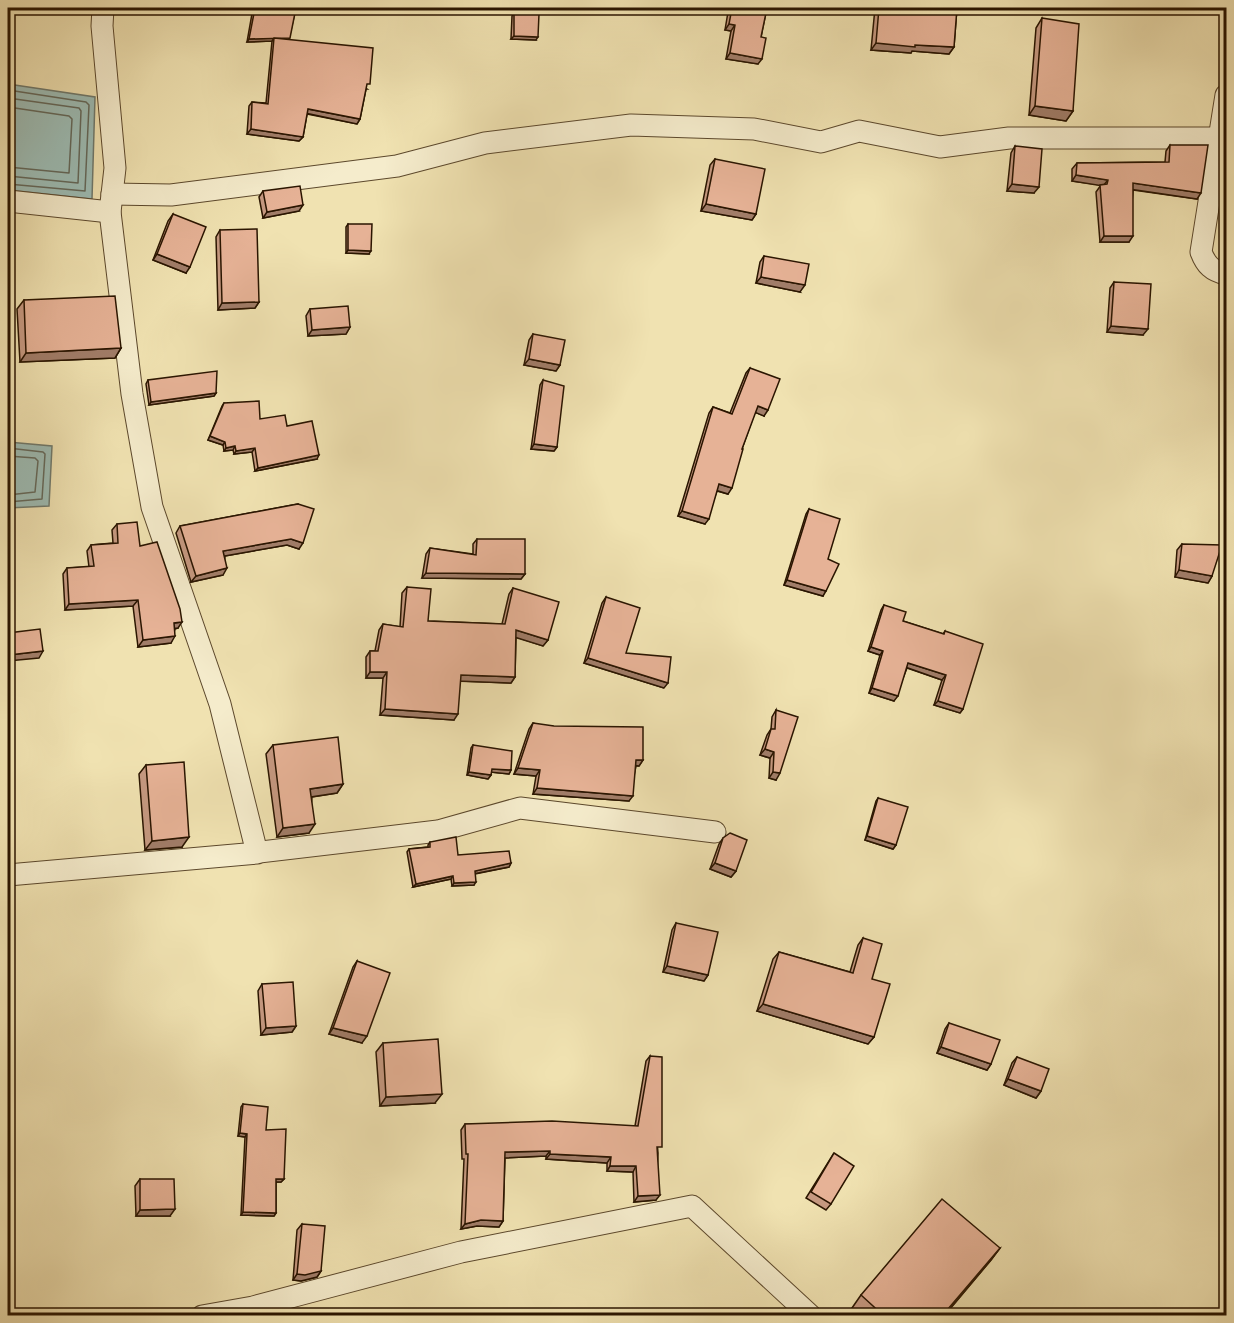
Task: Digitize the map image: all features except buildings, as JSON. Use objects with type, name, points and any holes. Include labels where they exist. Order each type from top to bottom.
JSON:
[{"type":"street","points":[[103,8],[102,26],[115,168],[111,203],[132,394],[152,507],[220,704],[257,853],[252,853]]},
{"type":"street","points":[[1227,95],[1201,252],[1206,264],[1217,272],[1227,274]]},
{"type":"street","points":[[8,201],[111,203],[397,166],[485,143],[631,125],[754,129],[821,142],[860,131],[940,147],[1009,138],[1219,138]]},
{"type":"street","points":[[8,875],[252,853],[438,831],[520,808],[715,832]]},
{"type":"street","points":[[202,1316],[253,1307],[461,1252],[692,1206],[811,1316]]},
{"type":"water","points":[[8,84],[95,97],[92,199],[8,190]]},
{"type":"water","points":[[8,442],[52,446],[49,506],[8,508]]}]
